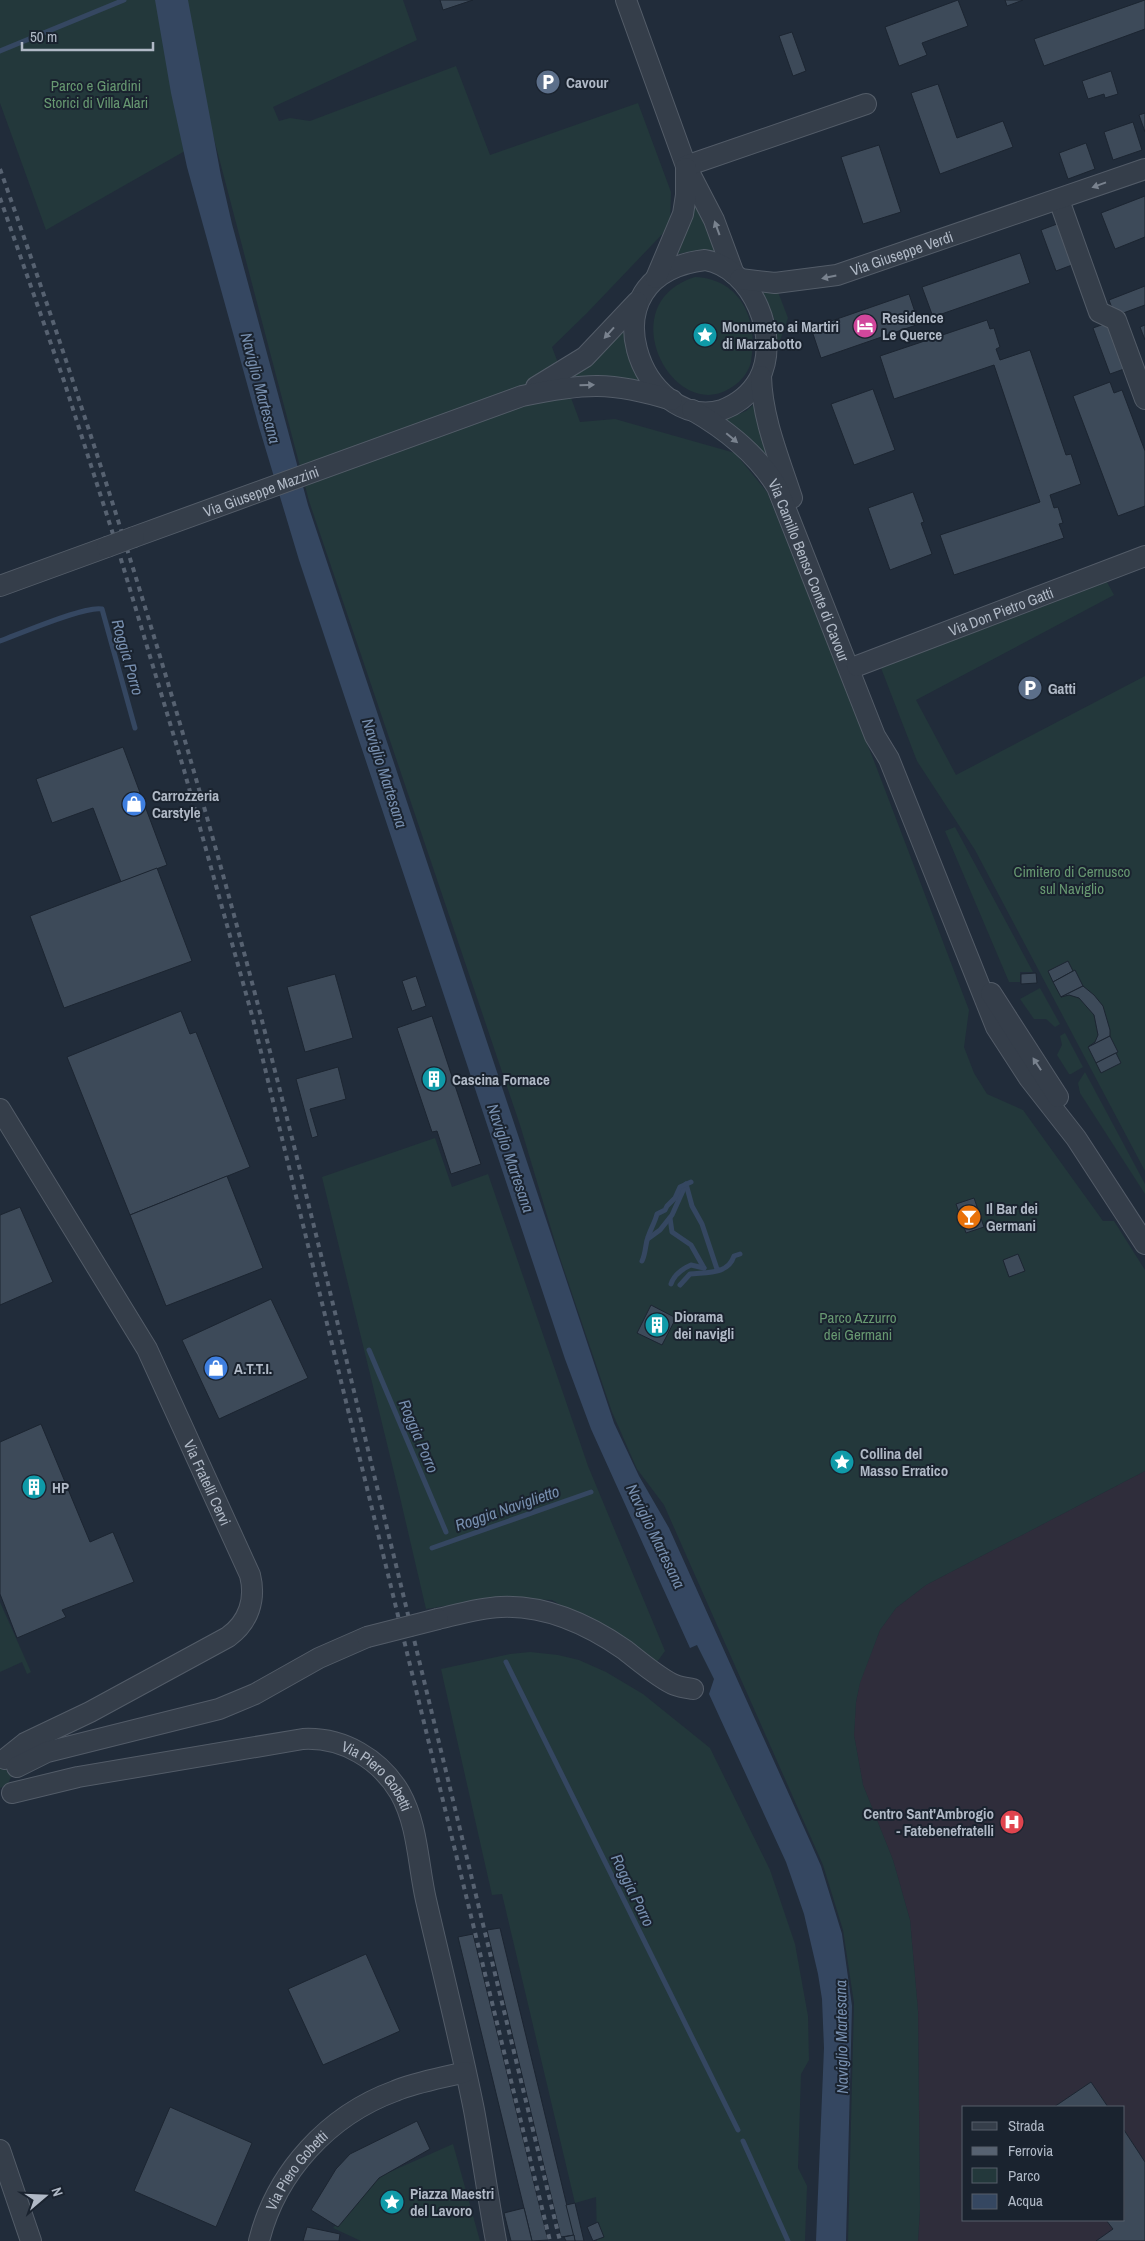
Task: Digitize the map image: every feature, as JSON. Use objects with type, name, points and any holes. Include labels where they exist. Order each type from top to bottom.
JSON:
[{"type":"street","points":[[626,0],[686,166],[714,220],[737,276],[756,301],[766,342],[761,376],[751,391],[733,406],[707,413],[692,410],[672,400],[648,376],[637,348],[634,321],[642,297],[646,288],[663,272],[678,266],[705,260],[720,265],[737,276]]},
{"type":"street","points":[[686,166],[866,104]]},
{"type":"street","points":[[656,278],[683,214],[686,196],[686,166]]},
{"type":"street","name":"Via Giuseppe Verdi","points":[[737,276],[776,283],[836,275],[1145,169]]},
{"type":"street","points":[[1059,200],[1099,312],[1116,320],[1145,399]]},
{"type":"street","name":"Via Giuseppe Mazzini","points":[[522,396],[585,357],[642,297]]},
{"type":"street","name":"Via Camillo Benso Conte di Cavour","points":[[761,376],[761,394],[766,417],[795,509],[883,733],[889,759],[996,1027],[1029,1078],[1076,1138],[1145,1244]]},
{"type":"street","name":"Via Giuseppe Mazzini","points":[[0,586],[522,396],[568,386],[601,385],[645,392],[672,400]]},
{"type":"street","name":"Via Camillo Benso Conte di Cavour","points":[[692,410],[717,426],[740,445],[763,468],[777,487],[875,736],[889,759]]},
{"type":"street","name":"Via Don Pietro Gatti","points":[[857,666],[1145,556]]},
{"type":"street","name":"Via Fratelli Cervi","points":[[0,1109],[147,1349],[247,1568],[253,1590],[250,1608],[242,1623],[228,1637],[90,1712],[24,1743],[9,1775]]},
{"type":"street","points":[[9,1775],[47,1752],[197,1716],[234,1704],[319,1658],[367,1637],[480,1609],[503,1607],[535,1610],[570,1619],[618,1645],[674,1685],[693,1689]]},
{"type":"street","name":"Via Piero Gobetti","points":[[9,1775],[78,1777],[313,1739],[337,1743],[371,1759],[388,1776],[400,1793],[409,1816],[474,2110],[496,2241]]},
{"type":"street","name":"Via Piero Gobetti","points":[[259,2241],[271,2206],[283,2183],[306,2151],[329,2129],[355,2110],[386,2094],[465,2072]]},
{"type":"street","points":[[0,2150],[31,2241]]},
{"type":"shaded area","name":"Centro Sant'Ambrogio - Fatebenefratelli","points":[[1145,1471],[1145,2241],[918,2241],[920,2209],[918,2011],[910,1920],[893,1860],[863,1785],[854,1735],[856,1702],[860,1682],[880,1630],[896,1608],[926,1585]]},
{"type":"green space","name":"Parco Azzurro dei Germani","points":[[0,0],[403,0],[417,40],[273,107],[279,121],[290,118],[310,121],[456,66],[490,155],[638,103],[671,192],[670,226],[552,347],[580,422],[615,419],[735,453],[767,492],[874,761],[969,1010],[964,1047],[974,1073],[987,1094],[1023,1110],[1103,1221],[1114,1221],[1145,1270],[1145,1471],[926,1585],[896,1608],[880,1630],[860,1683],[856,1702],[854,1735],[863,1785],[893,1860],[910,1920],[918,2011],[920,2209],[918,2241],[848,2241],[854,2003],[843,1930],[823,1865],[664,1505],[637,1469],[612,1412],[558,1252],[520,1125],[309,501],[213,135],[46,230],[0,103]]},
{"type":"green space","points":[[695,194],[720,253],[698,250],[678,254],[692,218]]},
{"type":"green space","points":[[695,277],[724,285],[735,294],[743,304],[749,317],[752,331],[751,362],[745,375],[739,382],[727,390],[706,395],[687,389],[670,374],[658,354],[653,332],[657,310],[670,291]]},
{"type":"green space","points":[[763,292],[778,292],[788,318],[777,349],[774,318]]},
{"type":"green space","points":[[627,329],[644,384],[569,377],[591,362]]},
{"type":"green space","points":[[754,404],[780,472],[725,420],[746,411]]},
{"type":"green space","name":"Cimitero di Cernusco sul Naviglio","points":[[1107,582],[1114,595],[916,700],[956,775],[1145,676],[1145,1171],[975,850],[917,761],[881,668]]},
{"type":"green space","points":[[955,827],[1033,972],[1020,972],[1020,982],[1009,982],[945,831]]},
{"type":"green space","points":[[1040,988],[1060,1024],[1055,1027],[1046,1019],[1034,1019],[1020,999]]},
{"type":"green space","points":[[1065,1033],[1083,1067],[1071,1074],[1069,1074],[1057,1055],[1062,1045],[1060,1036]]},
{"type":"green space","points":[[1085,1072],[1145,1184],[1145,1194],[1080,1093],[1078,1083]]},
{"type":"green space","points":[[435,1138],[452,1187],[488,1174],[588,1466],[665,1651],[657,1662],[552,1600],[494,1598],[426,1609],[322,1177]]},
{"type":"green space","points":[[0,1602],[31,1672],[27,1674],[22,1662],[0,1672]]},
{"type":"green space","points":[[530,1652],[558,1655],[579,1660],[606,1672],[643,1694],[710,1748],[770,1870],[795,1944],[808,2016],[809,2060],[801,2074],[798,2168],[807,2186],[805,2241],[597,2241],[596,2197],[575,2203],[502,1894],[492,1895],[441,1669],[510,1654]]},
{"type":"green space","points":[[0,1766],[9,1769],[11,1777],[8,1784],[0,1788]]},
{"type":"green space","points":[[453,2144],[480,2241],[361,2241],[333,2228],[374,2179]]},
{"type":"water","name":"Naviglio Martesana","points":[[155,0],[188,0],[221,176],[232,224],[308,505],[614,1423],[639,1476],[669,1528],[810,1841],[821,1866],[842,1934],[852,2006],[846,2241],[816,2241],[824,2048],[822,1999],[804,1914],[786,1862],[709,1694],[714,1679],[697,1645],[690,1648],[591,1429],[565,1359],[299,560],[259,427],[187,167],[171,93]]},
{"type":"building","points":[[440,0],[473,0],[443,10]]},
{"type":"building","points":[[958,0],[968,26],[922,43],[927,55],[899,66],[885,27]]},
{"type":"building","points":[[1005,0],[1023,0],[1007,6]]},
{"type":"building","points":[[1145,0],[1145,29],[1044,66],[1034,39]]},
{"type":"building","points":[[792,32],[806,71],[793,76],[779,36]]},
{"type":"building","points":[[1111,71],[1118,94],[1105,98],[1104,94],[1088,99],[1082,81]]},
{"type":"building","points":[[938,84],[957,138],[1003,121],[1013,147],[940,174],[911,93]]},
{"type":"building","points":[[1145,113],[1145,132],[1139,115]]},
{"type":"building","points":[[1133,122],[1142,150],[1113,160],[1104,132]]},
{"type":"building","points":[[1086,143],[1095,169],[1068,179],[1059,153]]},
{"type":"building","points":[[879,145],[901,212],[863,224],[841,157]]},
{"type":"building","points":[[1145,196],[1145,237],[1115,249],[1101,213]]},
{"type":"building","points":[[1057,224],[1072,265],[1056,271],[1041,230]]},
{"type":"building","points":[[1020,253],[1030,283],[933,317],[922,287]]},
{"type":"building","points":[[1145,286],[1145,305],[1115,316],[1109,300]]},
{"type":"building","name":"Residence Le Querce","points":[[909,294],[919,324],[821,358],[811,328]]},
{"type":"building","points":[[987,320],[990,329],[994,328],[1000,347],[996,349],[1000,360],[1030,350],[1066,455],[1071,454],[1081,484],[1050,495],[1054,508],[1058,507],[1063,523],[1059,524],[1064,538],[954,575],[940,535],[1040,502],[994,365],[894,399],[880,356]]},
{"type":"building","points":[[1107,323],[1124,369],[1110,374],[1093,328]]},
{"type":"building","points":[[1145,325],[1145,340],[1140,327]]},
{"type":"building","points":[[1110,382],[1114,393],[1122,390],[1145,451],[1145,506],[1118,516],[1073,396]]},
{"type":"building","points":[[873,389],[895,450],[854,465],[831,404]]},
{"type":"building","points":[[913,492],[924,522],[921,523],[932,554],[890,570],[868,508]]},
{"type":"building","points":[[123,747],[167,865],[121,882],[93,808],[52,823],[36,779]]},
{"type":"building","points":[[157,868],[192,961],[64,1008],[30,916]]},
{"type":"building","points":[[1068,961],[1073,971],[1053,982],[1048,971]]},
{"type":"building","points":[[1075,970],[1083,986],[1061,997],[1053,982]]},
{"type":"building","points":[[1036,973],[1037,983],[1021,984],[1021,974]]},
{"type":"building","points":[[335,974],[353,1038],[305,1052],[287,987]]},
{"type":"building","points":[[416,976],[426,1006],[412,1011],[402,981]]},
{"type":"building","points":[[1083,986],[1103,1006],[1110,1030],[1110,1036],[1088,1047],[1095,1042],[1098,1035],[1094,1015],[1079,998],[1069,995],[1061,997]]},
{"type":"building","points":[[181,1011],[190,1034],[196,1032],[250,1167],[130,1215],[67,1057]]},
{"type":"building","name":"Cascina Fornace","points":[[432,1016],[481,1164],[451,1174],[437,1131],[432,1132],[397,1028]]},
{"type":"building","points":[[1110,1036],[1118,1052],[1096,1063],[1088,1047]]},
{"type":"building","points":[[1116,1053],[1121,1063],[1101,1073],[1096,1063]]},
{"type":"building","points":[[338,1067],[346,1099],[310,1109],[318,1136],[312,1138],[296,1079]]},
{"type":"building","points":[[227,1176],[263,1268],[166,1306],[130,1215]]},
{"type":"building","points":[[974,1198],[984,1227],[966,1233],[956,1204]]},
{"type":"building","points":[[20,1207],[53,1282],[0,1305],[0,1215]]},
{"type":"building","points":[[1018,1254],[1025,1271],[1009,1277],[1003,1260]]},
{"type":"building","points":[[271,1299],[308,1378],[219,1419],[182,1340]]},
{"type":"building","name":"Diorama dei navigli","points":[[651,1305],[676,1318],[662,1345],[637,1333]]},
{"type":"building","name":"HP","points":[[41,1424],[90,1542],[113,1532],[134,1582],[62,1610],[66,1617],[17,1638],[0,1594],[0,1442]]},
{"type":"building","points":[[500,1928],[574,2235],[561,2237],[487,1930]]},
{"type":"building","points":[[473,1934],[548,2240],[532,2241],[458,1937]]},
{"type":"building","points":[[366,1954],[400,2031],[323,2065],[288,1989]]},
{"type":"building","points":[[1091,2082],[1107,2106],[1055,2106]]},
{"type":"building","points":[[170,2107],[252,2143],[216,2227],[134,2191]]},
{"type":"building","points":[[417,2121],[430,2149],[379,2178],[338,2227],[311,2210],[336,2169],[350,2154]]},
{"type":"building","points":[[1125,2132],[1145,2162],[1145,2241],[1096,2241],[1113,2229],[1107,2221],[1125,2221]]},
{"type":"building","points":[[575,2203],[584,2241],[575,2241],[566,2205]]},
{"type":"building","points":[[524,2208],[532,2241],[511,2241],[504,2213]]},
{"type":"building","points":[[598,2222],[604,2237],[593,2241],[587,2227]]},
{"type":"building","points":[[307,2227],[340,2234],[339,2241],[303,2241]]},
{"type":"building","points":[[574,2235],[575,2241],[566,2241],[564,2237]]},
{"type":"waterway","points":[[0,51],[124,0]]},
{"type":"waterway","name":"Roggia Porro","points":[[0,641],[82,611],[102,609],[135,728]]},
{"type":"waterway","points":[[642,1261],[648,1237],[657,1214],[665,1210],[675,1198],[680,1187],[691,1182]]},
{"type":"waterway","points":[[686,1184],[692,1206],[702,1224],[717,1269],[719,1270]]},
{"type":"waterway","points":[[649,1238],[660,1230],[672,1215],[686,1184]]},
{"type":"waterway","points":[[670,1218],[672,1232],[691,1245],[704,1268]]},
{"type":"waterway","points":[[680,1285],[690,1274],[722,1270],[727,1267],[734,1256],[740,1254]]},
{"type":"waterway","points":[[671,1284],[676,1275],[691,1265],[704,1268]]},
{"type":"waterway","name":"Roggia Porro","points":[[369,1350],[446,1532]]},
{"type":"waterway","name":"Roggia Naviglietto","points":[[432,1548],[591,1492]]},
{"type":"waterway","name":"Roggia Porro","points":[[506,1662],[738,2130]]},
{"type":"waterway","name":"Roggia Porro","points":[[743,2141],[788,2241]]},
{"type":"railway","points":[[0,169],[76,391],[124,540],[192,765],[240,936],[306,1195],[560,2241]]},
{"type":"railway","points":[[0,198],[64,381],[120,556],[184,770],[253,1019],[550,2241]]},
{"type":"place","name":"Cavour","points":[[548,82]]},
{"type":"place","name":"Residence Le Querce","points":[[865,326]]},
{"type":"place","name":"Monumeto ai Martiri di Marzabotto","points":[[705,335]]},
{"type":"place","name":"Gatti","points":[[1030,688]]},
{"type":"place","name":"Carrozzeria Carstyle","points":[[134,804]]},
{"type":"place","name":"Cascina Fornace","points":[[434,1079]]},
{"type":"place","name":"Il Bar dei Germani","points":[[969,1217]]},
{"type":"place","name":"Diorama dei navigli","points":[[657,1325]]},
{"type":"place","name":"A.T.T.I.","points":[[216,1368]]},
{"type":"place","name":"Collina del Masso Erratico","points":[[842,1462]]},
{"type":"place","name":"HP","points":[[34,1487]]},
{"type":"place","name":"Centro Sant'Ambrogio - Fatebenefratelli","points":[[1012,1822]]},
{"type":"place","name":"Piazza Maestri del Lavoro","points":[[392,2202]]},
{"type":"park label","name":"Parco e Giardini Storici di Villa Alari","points":[[96,94]]}]
